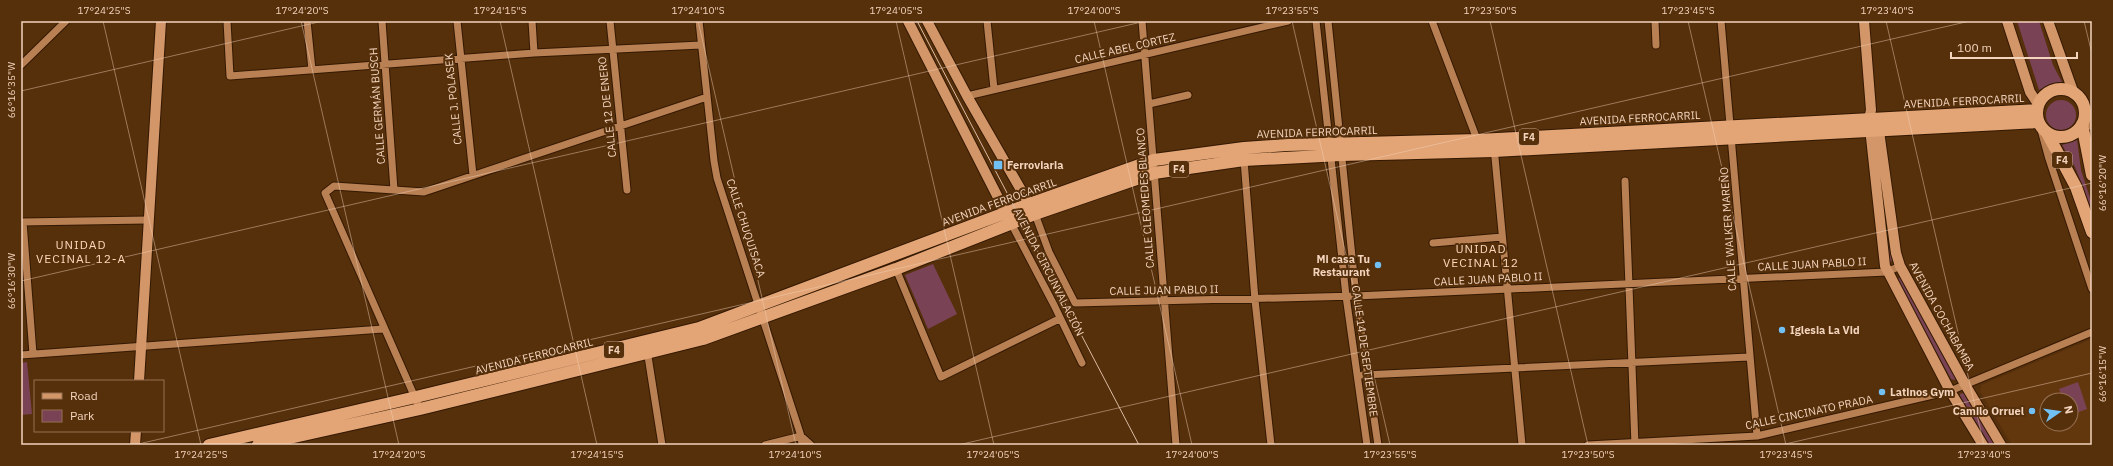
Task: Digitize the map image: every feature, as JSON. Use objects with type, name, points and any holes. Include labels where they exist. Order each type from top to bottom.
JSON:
[{"type":"highway","points":[[2038,107],[2044,96],[2051,91],[2060,89],[2074,94]]},
{"type":"highway","name":"F4","points":[[2074,94],[2087,108],[2087,126],[2092,175]]},
{"type":"highway","name":"AVENIDA FERROCARRIL","points":[[1731,132],[1873,116],[2038,107]]},
{"type":"highway","name":"F4","points":[[2038,107],[2042,127],[2076,187],[2092,232]]},
{"type":"highway","name":"F4","points":[[2042,127],[2058,137],[2068,136],[2087,126]]},
{"type":"highway","name":"AVENIDA FERROCARRIL","points":[[647,348],[759,305],[1008,218],[1154,160],[1244,148],[1335,149],[1479,146],[1731,132],[1875,131],[2042,127]]},
{"type":"highway","name":"AVENIDA FERROCARRIL","points":[[1032,209],[1154,173],[1335,149]]},
{"type":"highway","name":"AVENIDA FERROCARRIL","points":[[258,445],[418,403],[647,348],[703,339],[896,269],[1008,218]]},
{"type":"highway","name":"AVENIDA FERROCARRIL","points":[[209,445],[418,403]]},
{"type":"main road","points":[[139,380],[147,220],[161,21]]},
{"type":"main road","name":"AVENIDA CIRCUNVALACIÓN","points":[[908,21],[1008,218]]},
{"type":"main road","name":"AVENIDA CIRCUNVALACIÓN","points":[[927,21],[967,96],[1032,209]]},
{"type":"main road","name":"AVENIDA COCHABAMBA","points":[[1864,21],[1875,131],[1896,253],[1900,266],[1966,386],[2001,445]]},
{"type":"main road","name":"F4","points":[[2008,21],[2030,92],[2038,107]]},
{"type":"main road","name":"F4","points":[[2048,21],[2074,94]]},
{"type":"main road","name":"AVENIDA COCHABAMBA","points":[[1875,131],[1884,259],[1887,272],[1950,391],[1984,445]]},
{"type":"main road","points":[[135,445],[136,432]]},
{"type":"street","points":[[21,65],[66,21]]},
{"type":"street","points":[[227,21],[230,76],[534,53],[701,45]]},
{"type":"street","points":[[307,21],[312,70]]},
{"type":"street","name":"CALLE GERMÁN BUSCH","points":[[382,21],[394,190]]},
{"type":"street","name":"CALLE J. POLASEK","points":[[457,21],[473,175]]},
{"type":"street","points":[[532,21],[534,53]]},
{"type":"street","name":"CALLE 12 DE ENERO","points":[[610,21],[627,190]]},
{"type":"street","name":"CALLE CHUQUISACA","points":[[699,21],[717,178],[764,317],[801,436],[802,445]]},
{"type":"street","points":[[987,21],[994,89]]},
{"type":"street","name":"CALLE CLEOMEDES BLANCO","points":[[1142,21],[1176,445]]},
{"type":"street","name":"CALLE ABEL CORTEZ","points":[[967,96],[1288,21]]},
{"type":"street","name":"CALLE 14 DE SEPTIEMBRE","points":[[1316,21],[1378,445]]},
{"type":"street","name":"CALLE 14 DE SEPTIEMBRE","points":[[1328,21],[1335,149],[1346,296],[1367,445]]},
{"type":"street","points":[[1432,21],[1479,146]]},
{"type":"street","points":[[1655,21],[1656,45]]},
{"type":"street","name":"CALLE WALKER MAREÑO","points":[[1721,21],[1742,278],[1757,436]]},
{"type":"street","points":[[1149,104],[1188,95]]},
{"type":"street","points":[[418,403],[324,193],[334,186],[424,192],[707,97]]},
{"type":"street","points":[[2042,127],[2048,159],[2092,289]]},
{"type":"street","points":[[1493,145],[1522,445]]},
{"type":"street","points":[[1244,160],[1255,300],[1272,445]]},
{"type":"street","points":[[1625,181],[1635,444]]},
{"type":"street","name":"AVENIDA CIRCUNVALACIÓN","points":[[1032,209],[1049,252],[1075,303]]},
{"type":"street","name":"AVENIDA CIRCUNVALACIÓN","points":[[1008,218],[1054,305],[1082,363]]},
{"type":"street","points":[[33,354],[22,222],[147,220]]},
{"type":"street","points":[[1433,243],[1502,238]]},
{"type":"street","name":"CALLE JUAN PABLO II","points":[[1075,303],[1164,300],[1255,300],[1629,284],[1887,272],[1900,266]]},
{"type":"street","points":[[896,269],[941,377],[1060,319]]},
{"type":"street","points":[[21,355],[384,329]]},
{"type":"street","name":"CALLE CINCINATO PRADA","points":[[1588,445],[1635,444],[1757,436],[1950,391],[1966,386],[2092,332]]},
{"type":"street","points":[[647,348],[662,445]]},
{"type":"street","points":[[1357,375],[1749,357]]},
{"type":"street","points":[[765,445],[801,436],[811,445]]},
{"type":"shaded area","points":[[2092,339],[2092,445],[2012,445],[1980,391],[1981,385]]},
{"type":"green space","points":[[2017,21],[2039,21],[2053,65],[2062,82],[2050,84],[2039,90]]},
{"type":"green space","points":[[2061,100],[2072,104],[2076,115],[2072,126],[2061,130],[2050,126],[2046,115],[2050,104]]},
{"type":"green space","points":[[2077,140],[2081,170],[2092,204],[2092,211],[2075,167],[2062,145]]},
{"type":"green space","points":[[1879,170],[1892,260],[1891,262],[1889,261]]},
{"type":"green space","points":[[933,264],[957,314],[928,329],[905,275]]},
{"type":"green space","points":[[1901,278],[1956,377],[1955,380],[1951,379],[1897,281]]},
{"type":"green space","points":[[27,362],[32,414],[21,415],[21,363]]},
{"type":"green space","points":[[2078,382],[2087,409],[2079,412],[2079,392],[2060,392],[2059,389]]},
{"type":"green space","points":[[1963,393],[1996,445],[1989,445],[1960,397],[1960,394]]},
{"type":"tram line","points":[[917,21],[1139,445]]},
{"type":"place","name":"Ferroviaria","points":[[998,165]]},
{"type":"place","name":"Mi casa Tu Restaurant","points":[[1378,265]]},
{"type":"place","name":"Iglesia La Vid","points":[[1782,330]]},
{"type":"place","name":"Latinos Gym","points":[[1882,392]]},
{"type":"place","name":"Camilo Orruel","points":[[2032,411]]},
{"type":"district","name":"UNIDAD VECINAL 12-A","points":[[81,251]]},
{"type":"district","name":"UNIDAD VECINAL 12","points":[[1481,255]]}]
